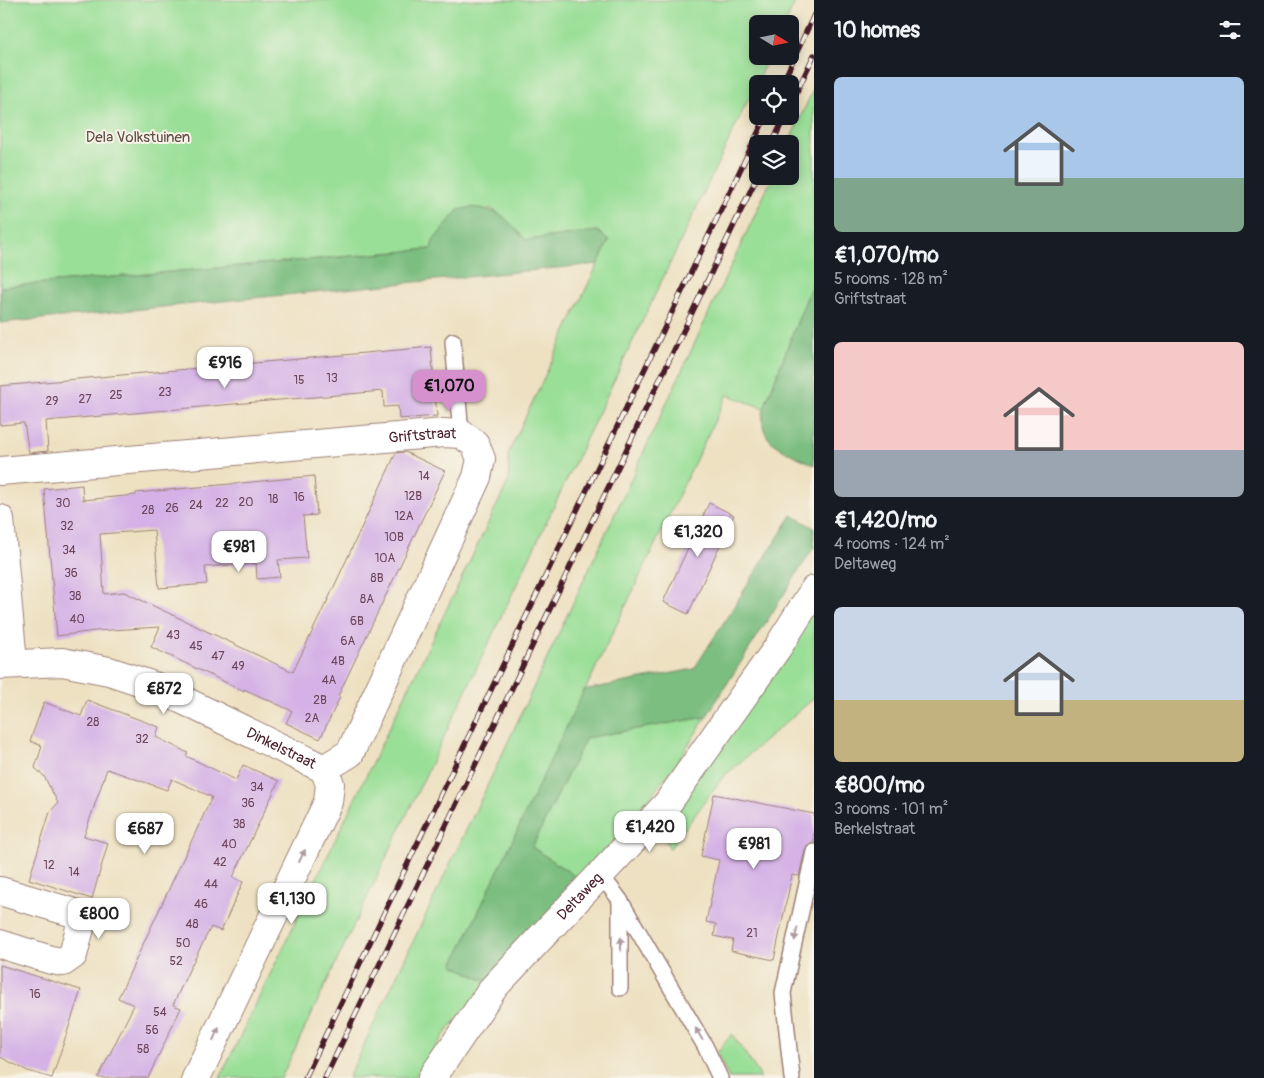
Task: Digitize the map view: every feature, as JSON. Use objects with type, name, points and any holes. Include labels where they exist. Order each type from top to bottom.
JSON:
[{"type":"street","name":"Griftstraat","points":[[0,471],[444,433],[461,434],[475,444],[481,459],[477,476],[350,753],[324,768]]},
{"type":"street","points":[[0,519],[7,664]]},
{"type":"street","name":"Deltaweg","points":[[432,1078],[494,987],[667,804],[778,647],[814,590]]},
{"type":"street","name":"Dinkelstraat","points":[[7,664],[62,662],[109,671],[154,686],[324,768],[330,784],[328,802],[196,1078]]},
{"type":"street","points":[[0,891],[71,912],[79,918],[80,928],[73,955],[63,962],[0,944]]},
{"type":"lane","points":[[453,341],[461,434]]},
{"type":"lane","points":[[792,1078],[783,993],[814,852]]},
{"type":"lane","points":[[601,875],[620,900],[705,1046],[720,1078]]},
{"type":"lane","points":[[620,900],[620,988]]},
{"type":"green space","name":"Dela Volkstuinen","points":[[0,0],[796,0],[789,15],[749,15],[749,65],[765,65],[760,75],[749,75],[749,98],[281,1078],[220,1078],[509,480],[508,454],[609,240],[597,231],[526,240],[504,217],[490,208],[431,249],[0,287]]},
{"type":"green space","points":[[814,88],[814,279],[764,408],[727,395],[453,965],[487,982],[447,1031],[414,1078],[348,1078],[769,185],[799,185],[799,135],[792,135],[797,125],[799,125],[799,120]]},
{"type":"green space","points":[[471,207],[497,213],[508,221],[526,240],[597,231],[609,240],[598,264],[0,323],[0,287],[431,249],[433,241],[458,210]]},
{"type":"green space","points":[[814,279],[814,465],[784,450],[769,439],[764,431],[763,421],[764,408]]},
{"type":"green space","points":[[792,515],[814,528],[814,547],[706,717],[586,738],[532,847],[579,879],[487,982],[453,965],[584,690],[694,669]]},
{"type":"green space","points":[[814,597],[814,698],[722,778],[670,849],[659,829]]},
{"type":"green space","points":[[706,717],[676,764],[628,825],[579,879],[532,847],[586,737]]},
{"type":"green space","points":[[732,1034],[760,1078],[729,1078],[717,1053]]},
{"type":"building","points":[[431,347],[437,416],[399,419],[398,406],[384,407],[383,391],[46,421],[48,451],[29,453],[24,423],[0,425],[0,386]]},
{"type":"building","points":[[405,452],[445,471],[338,696],[340,697],[320,739],[286,723],[292,711],[244,689],[244,691],[151,647],[160,627],[95,631],[57,636],[44,489],[82,485],[83,500],[314,476],[317,515],[303,516],[307,558],[278,560],[280,577],[257,579],[256,563],[205,567],[207,584],[159,588],[154,530],[100,534],[104,594],[124,592],[293,672],[396,453]]},
{"type":"building","points":[[709,503],[734,515],[688,614],[663,602]]},
{"type":"building","points":[[87,700],[159,727],[156,737],[188,753],[186,756],[236,780],[243,765],[279,781],[233,877],[243,882],[221,931],[211,927],[189,970],[173,1005],[181,1008],[148,1078],[98,1078],[134,1005],[118,998],[212,797],[172,779],[167,790],[107,769],[84,836],[108,843],[92,899],[29,879],[50,812],[58,803],[44,776],[35,768],[42,746],[30,741],[44,702],[81,716]]},
{"type":"building","points":[[714,794],[814,814],[814,843],[807,845],[799,876],[792,875],[774,960],[731,951],[733,940],[714,936],[716,924],[706,922],[719,860],[701,856]]},
{"type":"building","points":[[0,965],[81,990],[52,1078],[28,1071],[0,1057]]},
{"type":"railway","points":[[786,75],[814,15]]},
{"type":"railway","points":[[799,87],[814,55]]},
{"type":"railway","points":[[305,1078],[762,125]]},
{"type":"railway","points":[[776,135],[781,125]]},
{"type":"railway","points":[[325,1078],[753,185]]}]
